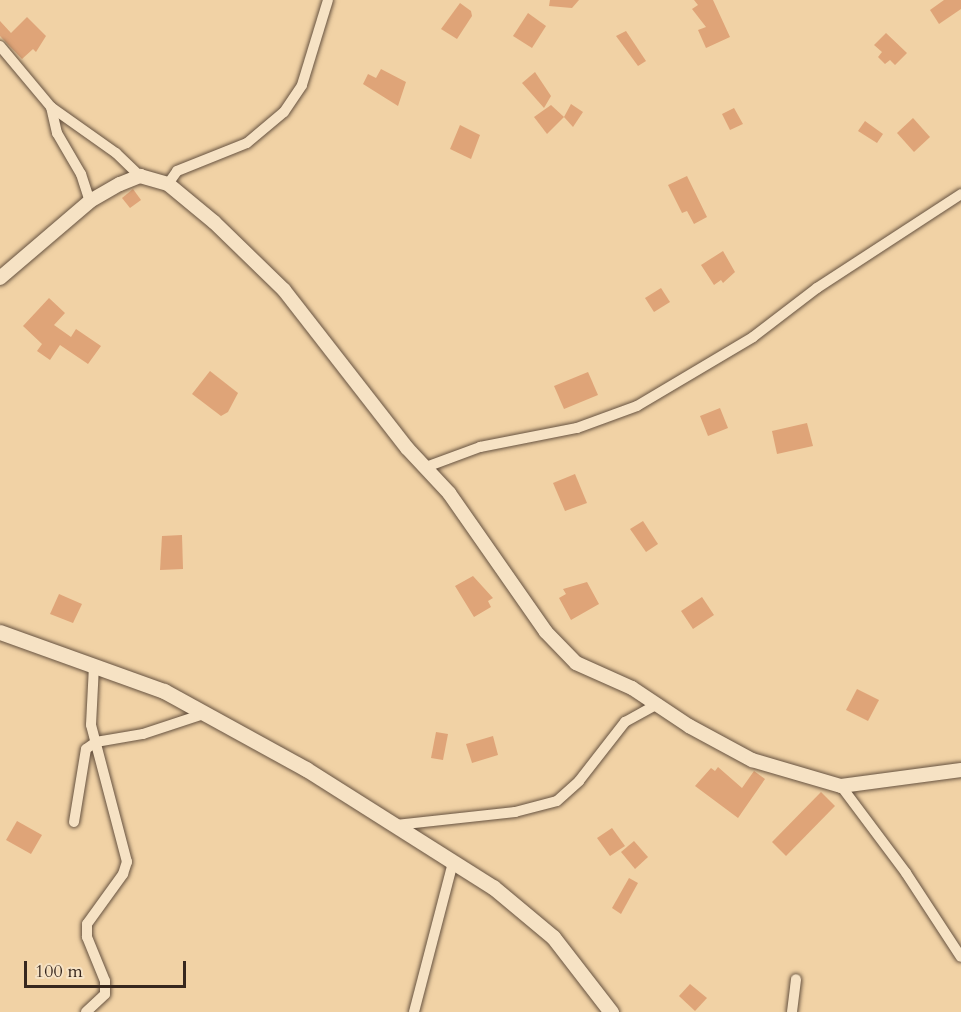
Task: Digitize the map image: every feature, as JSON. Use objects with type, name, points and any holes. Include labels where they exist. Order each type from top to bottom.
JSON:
[{"type":"main road","points":[[0,632],[164,691],[207,713],[395,825],[493,887],[552,936],[611,1012]]},
{"type":"street","points":[[168,184],[177,171],[248,143],[284,112],[302,85],[328,0]]},
{"type":"street","points":[[0,46],[51,107],[116,153],[140,176],[168,184],[214,222],[284,290],[449,493],[561,651],[576,663],[658,704],[689,726],[752,760],[841,786],[961,770]]},
{"type":"street","points":[[51,107],[57,133],[81,174],[90,201]]},
{"type":"street","points":[[0,278],[90,201],[140,176]]},
{"type":"street","points":[[426,467],[480,447],[577,428],[637,406],[753,336],[818,288],[961,194]]},
{"type":"street","points":[[86,1012],[105,994],[105,981],[87,937],[87,924],[123,874],[127,862],[126,847],[97,760],[90,701],[94,665]]},
{"type":"street","points":[[395,825],[515,812],[557,801],[579,781],[626,722],[658,704]]},
{"type":"street","points":[[74,822],[82,760],[86,749],[96,742],[143,734],[207,713]]},
{"type":"street","points":[[841,786],[906,873],[961,957]]},
{"type":"street","points":[[414,1012],[453,862]]},
{"type":"street","points":[[792,1012],[796,979]]},
{"type":"building","points":[[550,0],[579,0],[572,8],[549,6]]},
{"type":"building","points":[[694,0],[713,0],[730,37],[706,48],[698,30],[706,27],[692,9],[698,5]]},
{"type":"building","points":[[944,0],[961,0],[961,9],[939,24],[930,10]]},
{"type":"building","points":[[460,3],[471,11],[472,16],[457,39],[441,29]]},
{"type":"building","points":[[528,13],[546,26],[532,48],[513,36]]},
{"type":"building","points":[[27,17],[46,36],[36,52],[33,49],[22,59],[0,36],[0,21],[11,33]]},
{"type":"building","points":[[626,31],[646,61],[638,66],[616,36]]},
{"type":"building","points":[[886,33],[907,53],[895,65],[890,60],[885,64],[878,57],[882,52],[874,45]]},
{"type":"building","points":[[381,69],[406,82],[398,106],[363,84],[368,74],[376,78]]},
{"type":"building","points":[[535,72],[551,96],[544,108],[522,83]]},
{"type":"building","points":[[571,104],[583,112],[573,127],[564,117]]},
{"type":"building","points":[[551,105],[564,117],[547,134],[534,117]]},
{"type":"building","points":[[734,108],[743,124],[730,130],[722,114]]},
{"type":"building","points":[[913,118],[930,137],[914,152],[897,133]]},
{"type":"building","points":[[865,121],[883,134],[877,143],[858,131]]},
{"type":"building","points":[[460,125],[480,135],[471,159],[450,149]]},
{"type":"building","points":[[687,176],[707,217],[694,224],[687,211],[682,213],[668,185]]},
{"type":"building","points":[[133,189],[141,200],[130,208],[122,198]]},
{"type":"building","points":[[723,251],[735,272],[723,283],[721,280],[714,285],[701,265]]},
{"type":"building","points":[[661,288],[670,302],[654,312],[645,298]]},
{"type":"building","points":[[49,298],[65,313],[54,325],[71,337],[76,329],[101,346],[88,364],[60,345],[50,360],[37,351],[42,344],[23,326]]},
{"type":"building","points":[[210,371],[238,393],[228,412],[221,416],[192,394]]},
{"type":"building","points":[[588,372],[598,395],[564,409],[554,386]]},
{"type":"building","points":[[720,408],[728,428],[708,436],[700,416]]},
{"type":"building","points":[[807,423],[813,446],[777,454],[772,431]]},
{"type":"building","points":[[575,474],[587,503],[565,511],[553,483]]},
{"type":"building","points":[[643,521],[658,544],[646,552],[630,529]]},
{"type":"building","points":[[182,535],[183,569],[160,570],[162,536]]},
{"type":"building","points":[[473,576],[493,598],[488,601],[491,607],[474,617],[455,586]]},
{"type":"building","points":[[587,582],[599,604],[571,620],[559,598],[566,594],[563,589]]},
{"type":"building","points":[[59,594],[82,604],[73,623],[50,614]]},
{"type":"building","points":[[702,597],[714,615],[693,629],[681,611]]},
{"type":"building","points":[[857,689],[879,700],[868,721],[846,710]]},
{"type":"building","points":[[436,732],[448,734],[443,760],[431,758]]},
{"type":"building","points":[[493,736],[498,755],[472,763],[466,744]]},
{"type":"building","points":[[718,767],[742,788],[754,771],[765,779],[738,818],[695,786],[711,768],[715,771]]},
{"type":"building","points":[[821,792],[835,806],[786,856],[772,842]]},
{"type":"building","points":[[17,821],[42,835],[31,854],[6,840]]},
{"type":"building","points":[[612,828],[625,846],[610,856],[597,838]]},
{"type":"building","points":[[634,841],[648,857],[635,869],[621,852]]},
{"type":"building","points":[[629,878],[638,883],[621,914],[612,908]]},
{"type":"building","points":[[690,984],[707,998],[695,1011],[679,996]]}]
